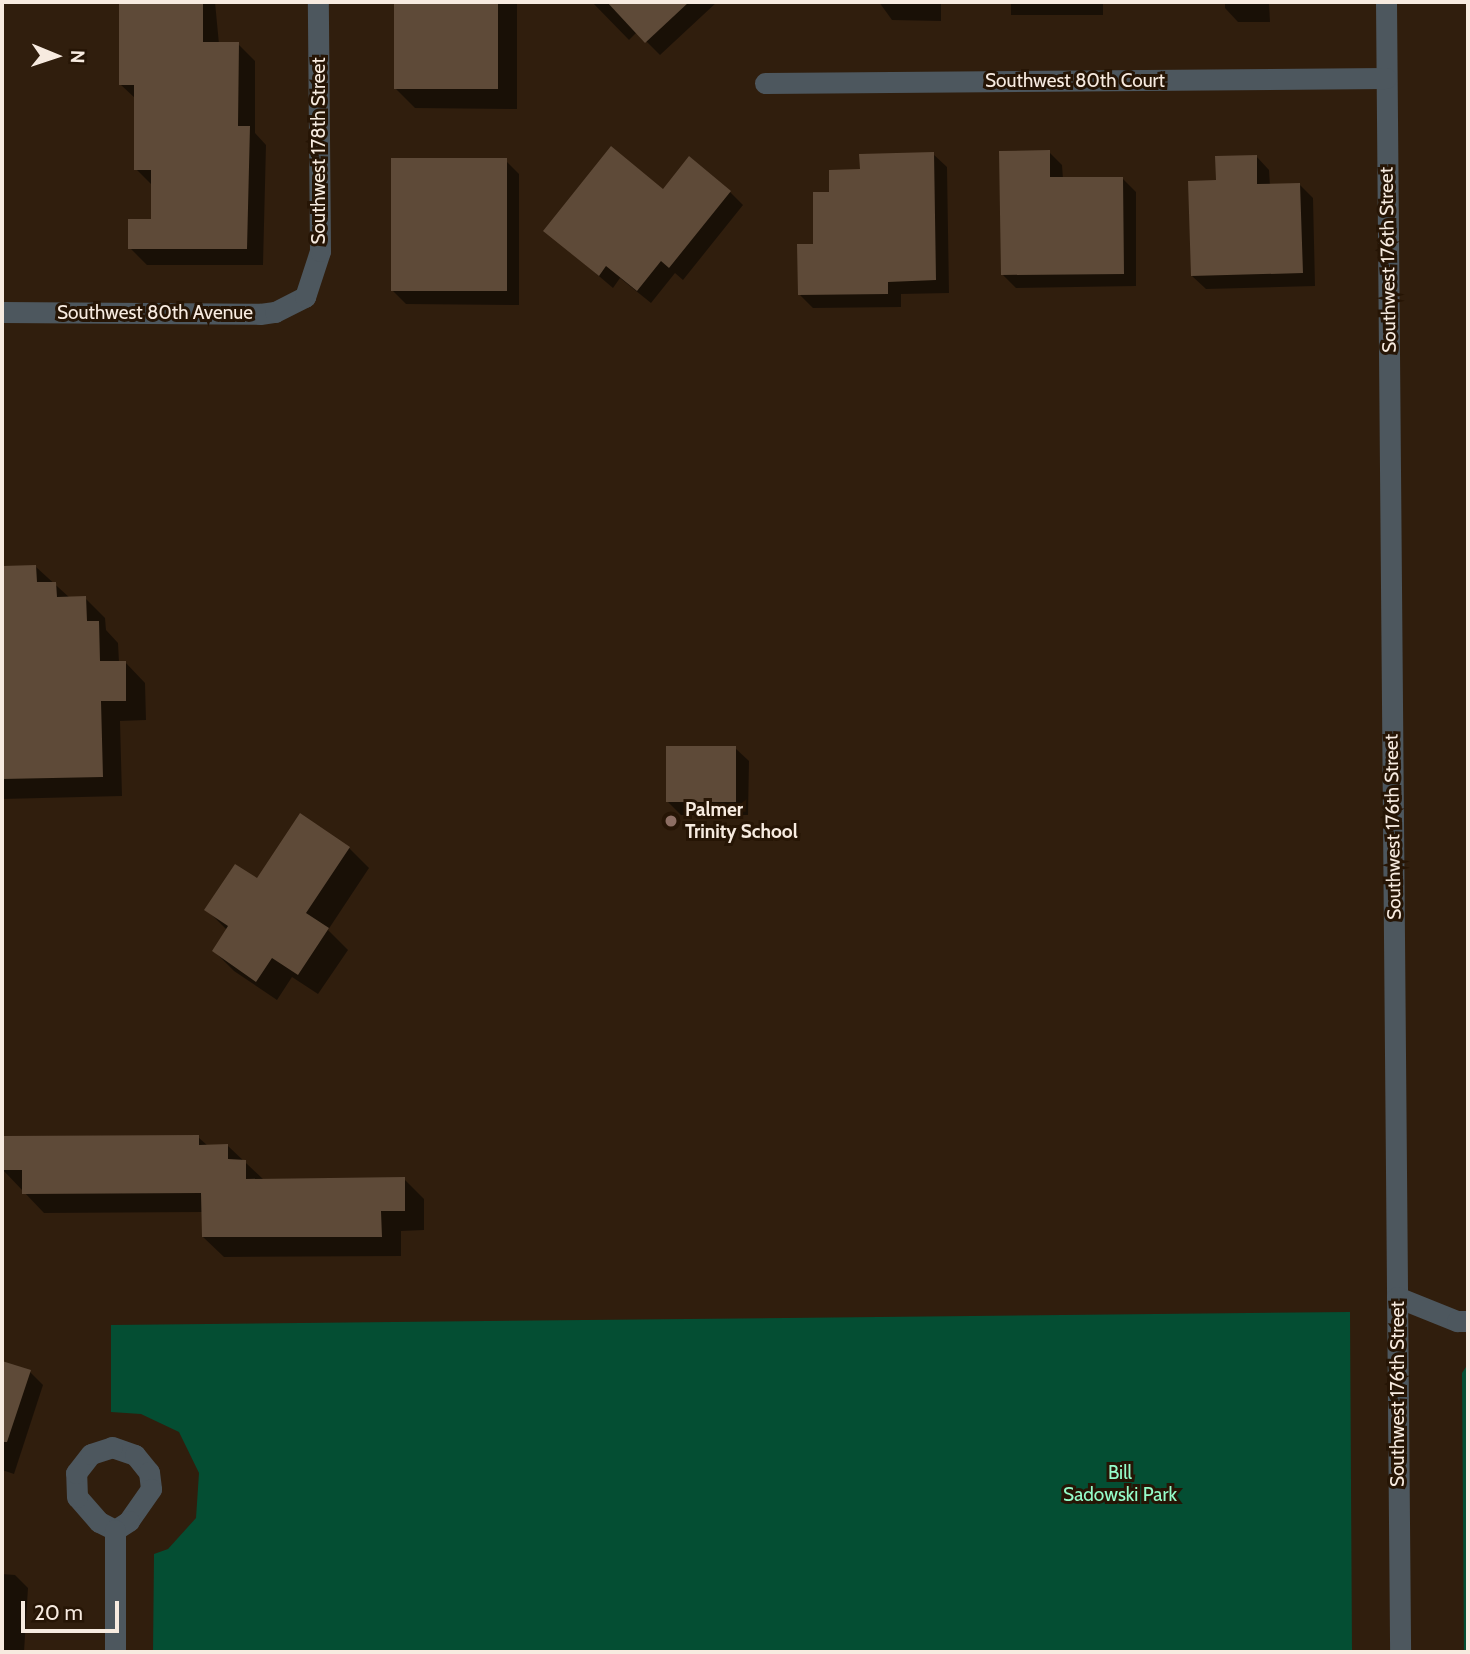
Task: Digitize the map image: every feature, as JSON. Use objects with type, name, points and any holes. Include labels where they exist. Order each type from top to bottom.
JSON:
[{"type":"street","name":"Southwest 178th Street","points":[[304,297],[320,251],[318,2]]},
{"type":"street","name":"Southwest 176th Street","points":[[1386,2],[1400,1652]]},
{"type":"street","name":"Southwest 80th Court","points":[[765,83],[1386,78]]},
{"type":"street","name":"Southwest 80th Avenue","points":[[2,312],[260,314],[275,312],[304,297]]},
{"type":"street","points":[[1397,1297],[1468,1321]]},
{"type":"street","points":[[115,1531],[115,1652]]},
{"type":"green space","name":"Bill Sadowski Park","points":[[1350,1312],[1352,1652],[153,1652],[154,1554],[168,1549],[196,1518],[199,1473],[179,1432],[141,1414],[111,1412],[111,1325]]},
{"type":"green space","points":[[1468,1364],[1468,1652],[1464,1652],[1462,1373]]},
{"type":"building","points":[[119,2],[203,2],[203,42],[239,42],[238,126],[250,126],[247,249],[128,249],[128,219],[151,219],[151,170],[134,170],[134,85],[119,85]]},
{"type":"building","points":[[394,2],[498,2],[498,89],[394,89]]},
{"type":"building","points":[[607,2],[689,2],[645,43]]},
{"type":"building","points":[[611,146],[663,189],[689,156],[731,191],[669,268],[661,261],[637,291],[606,266],[599,276],[543,231]]},
{"type":"building","points":[[1050,150],[1050,177],[1123,177],[1124,274],[1001,275],[999,151]]},
{"type":"building","points":[[934,152],[936,280],[888,282],[888,294],[798,295],[797,244],[813,244],[813,192],[829,192],[829,170],[860,169],[859,154]]},
{"type":"building","points":[[1257,155],[1257,184],[1300,183],[1303,273],[1191,276],[1188,181],[1216,180],[1215,156]]},
{"type":"building","points":[[391,158],[507,158],[507,291],[391,291]]},
{"type":"building","points":[[36,565],[37,582],[56,582],[57,597],[86,596],[87,621],[99,621],[100,661],[126,661],[126,701],[101,701],[103,777],[2,779],[2,566]]},
{"type":"building","points":[[666,746],[736,746],[736,802],[666,802]]},
{"type":"building","points":[[300,813],[350,847],[306,913],[329,928],[298,975],[272,958],[256,982],[212,951],[228,926],[204,910],[235,864],[257,878]]},
{"type":"building","points":[[199,1135],[199,1145],[228,1144],[228,1159],[246,1160],[246,1179],[405,1177],[405,1211],[381,1211],[382,1237],[202,1237],[201,1193],[22,1194],[22,1170],[2,1170],[2,1136]]},
{"type":"building","points":[[2,1361],[31,1370],[7,1442],[2,1442]]},
{"type":"place","name":"Palmer Trinity School","points":[[671,821]]}]
